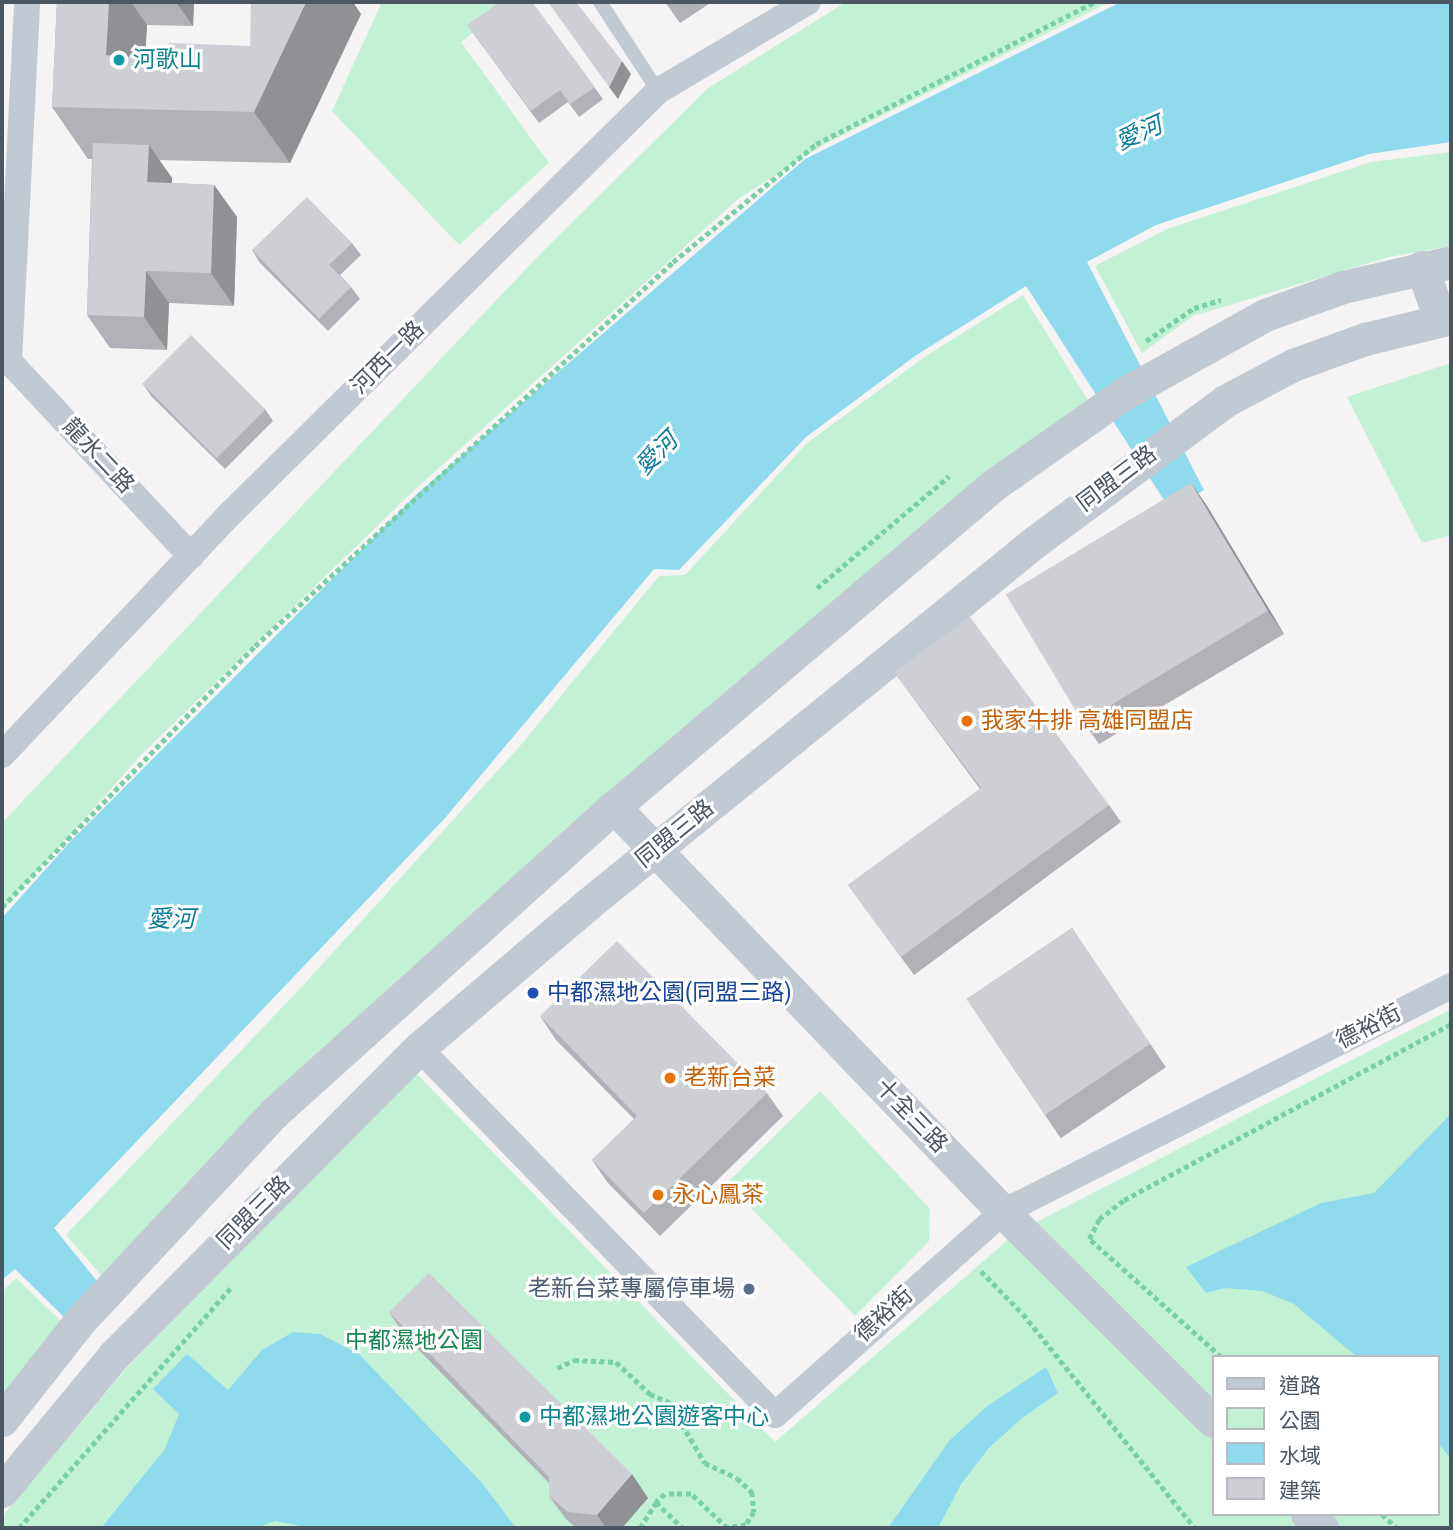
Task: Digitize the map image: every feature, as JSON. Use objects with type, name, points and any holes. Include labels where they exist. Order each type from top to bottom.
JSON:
[{"type":"street","points":[[5,361],[27,2]]},
{"type":"street","name":"河西一路","points":[[2,755],[191,556],[658,91],[807,2]]},
{"type":"street","points":[[2,1420],[79,1322],[275,1112],[614,807],[992,486],[1125,393],[1265,315],[1343,287],[1437,264],[1446,319]]},
{"type":"street","name":"同盟三路","points":[[2,1491],[114,1355],[419,1048],[653,851],[1036,541],[1225,401],[1293,365],[1365,339],[1446,319]]},
{"type":"street","name":"龍水二路","points":[[5,361],[191,556]]},
{"type":"street","name":"十全三路","points":[[614,807],[653,851],[1003,1212],[1212,1420]]},
{"type":"street","name":"德裕街","points":[[419,1048],[775,1415],[1003,1212],[1451,986]]},
{"type":"street","points":[[1309,1516],[1322,1528]]},
{"type":"lane","points":[[600,2],[658,91]]},
{"type":"path","points":[[2,907],[255,646],[713,228],[816,144],[1095,2]]},
{"type":"path","points":[[1219,1355],[1089,1239],[1099,1219],[1124,1200],[1451,1024]]},
{"type":"path","points":[[974,1263],[1023,1314],[1195,1528]]},
{"type":"path","points":[[19,1528],[239,1279]]},
{"type":"path","points":[[557,1368],[574,1360],[616,1363],[650,1394],[669,1402],[693,1448],[705,1463],[737,1478],[752,1492],[754,1511],[746,1525],[727,1528],[701,1500],[679,1490],[656,1502],[640,1528]]},
{"type":"path","points":[[656,1502],[683,1528]]},
{"type":"path","points":[[1384,1516],[1397,1528]]},
{"type":"green space","points":[[382,2],[513,2],[461,42],[549,163],[459,245],[332,111]]},
{"type":"green space","points":[[846,2],[1110,2],[823,145],[738,199],[410,494],[141,755],[2,911],[2,823],[542,252],[707,89]]},
{"type":"green space","points":[[1451,152],[1451,246],[1389,257],[1193,316],[1142,353],[1095,266],[1167,229],[1371,162]]},
{"type":"green space","points":[[1023,295],[1092,407],[875,573],[107,1282],[66,1235],[309,979],[520,746],[659,576],[685,575],[807,443],[926,356]]},
{"type":"green space","points":[[1451,363],[1451,535],[1422,543],[1347,397]]},
{"type":"green space","name":"中都濕地公園","points":[[1451,1009],[1451,1528],[2,1528],[2,1517],[130,1364],[414,1071],[775,1442],[1017,1232]]},
{"type":"green space","points":[[820,1091],[930,1209],[929,1241],[855,1316],[727,1183]]},
{"type":"green space","points":[[16,1278],[66,1326],[2,1402],[2,1292]]},
{"type":"water","name":"愛河","points":[[1121,2],[1451,2],[1451,142],[1369,154],[1156,225],[1087,262],[1204,490],[1171,511],[1026,286],[915,356],[806,437],[679,570],[654,569],[445,818],[54,1228],[101,1286],[69,1322],[15,1269],[2,1280],[2,918],[70,842],[416,495],[805,159]]},
{"type":"water","points":[[1451,1114],[1451,1459],[1439,1444],[1439,1355],[1355,1355],[1294,1304],[1262,1291],[1225,1288],[1206,1293],[1186,1267],[1321,1203],[1374,1193]]},
{"type":"water","points":[[293,1332],[320,1334],[359,1354],[482,1483],[516,1528],[311,1528],[275,1521],[256,1528],[101,1528],[165,1449],[179,1414],[153,1389],[187,1354],[228,1390],[262,1350]]},
{"type":"water","points":[[1046,1367],[1058,1393],[1022,1418],[989,1448],[961,1484],[938,1528],[888,1528],[949,1441],[986,1407]]},
{"type":"building","points":[[57,2],[109,2],[106,55],[166,60],[168,43],[250,46],[251,2],[306,2],[254,112],[52,107]]},
{"type":"building","points":[[500,2],[532,2],[595,87],[570,104],[560,90],[531,111],[467,25]]},
{"type":"building","points":[[548,2],[576,2],[622,61],[609,87]]},
{"type":"building","points":[[93,143],[149,145],[147,182],[214,185],[211,273],[146,271],[144,317],[87,315]]},
{"type":"building","points":[[307,197],[352,243],[329,265],[351,287],[319,319],[252,250]]},
{"type":"building","points":[[191,335],[265,409],[216,458],[142,384]]},
{"type":"building","points":[[1191,483],[1268,611],[1083,722],[1006,594]]},
{"type":"building","points":[[970,617],[1109,805],[901,957],[848,885],[981,788],[894,672]]},
{"type":"building","points":[[1072,928],[1150,1044],[1045,1115],[967,999]]},
{"type":"building","name":"老新台菜","points":[[617,941],[767,1093],[644,1213],[592,1160],[637,1116],[540,1016]]},
{"type":"building","name":"中都濕地公園遊客中心","points":[[429,1273],[632,1474],[597,1515],[568,1512],[549,1496],[549,1477],[389,1312]]},
{"type":"place","name":"河歌山","points":[[119,60]]},
{"type":"place","name":"我家牛排 高雄同盟店","points":[[967,721]]},
{"type":"place","name":"中都濕地公園(同盟三路)","points":[[533,993]]},
{"type":"place","name":"老新台菜","points":[[670,1078]]},
{"type":"place","name":"永心鳳茶","points":[[658,1195]]},
{"type":"place","name":"老新台菜專屬停車場","points":[[749,1289]]},
{"type":"place","name":"中都濕地公園遊客中心","points":[[525,1417]]}]
